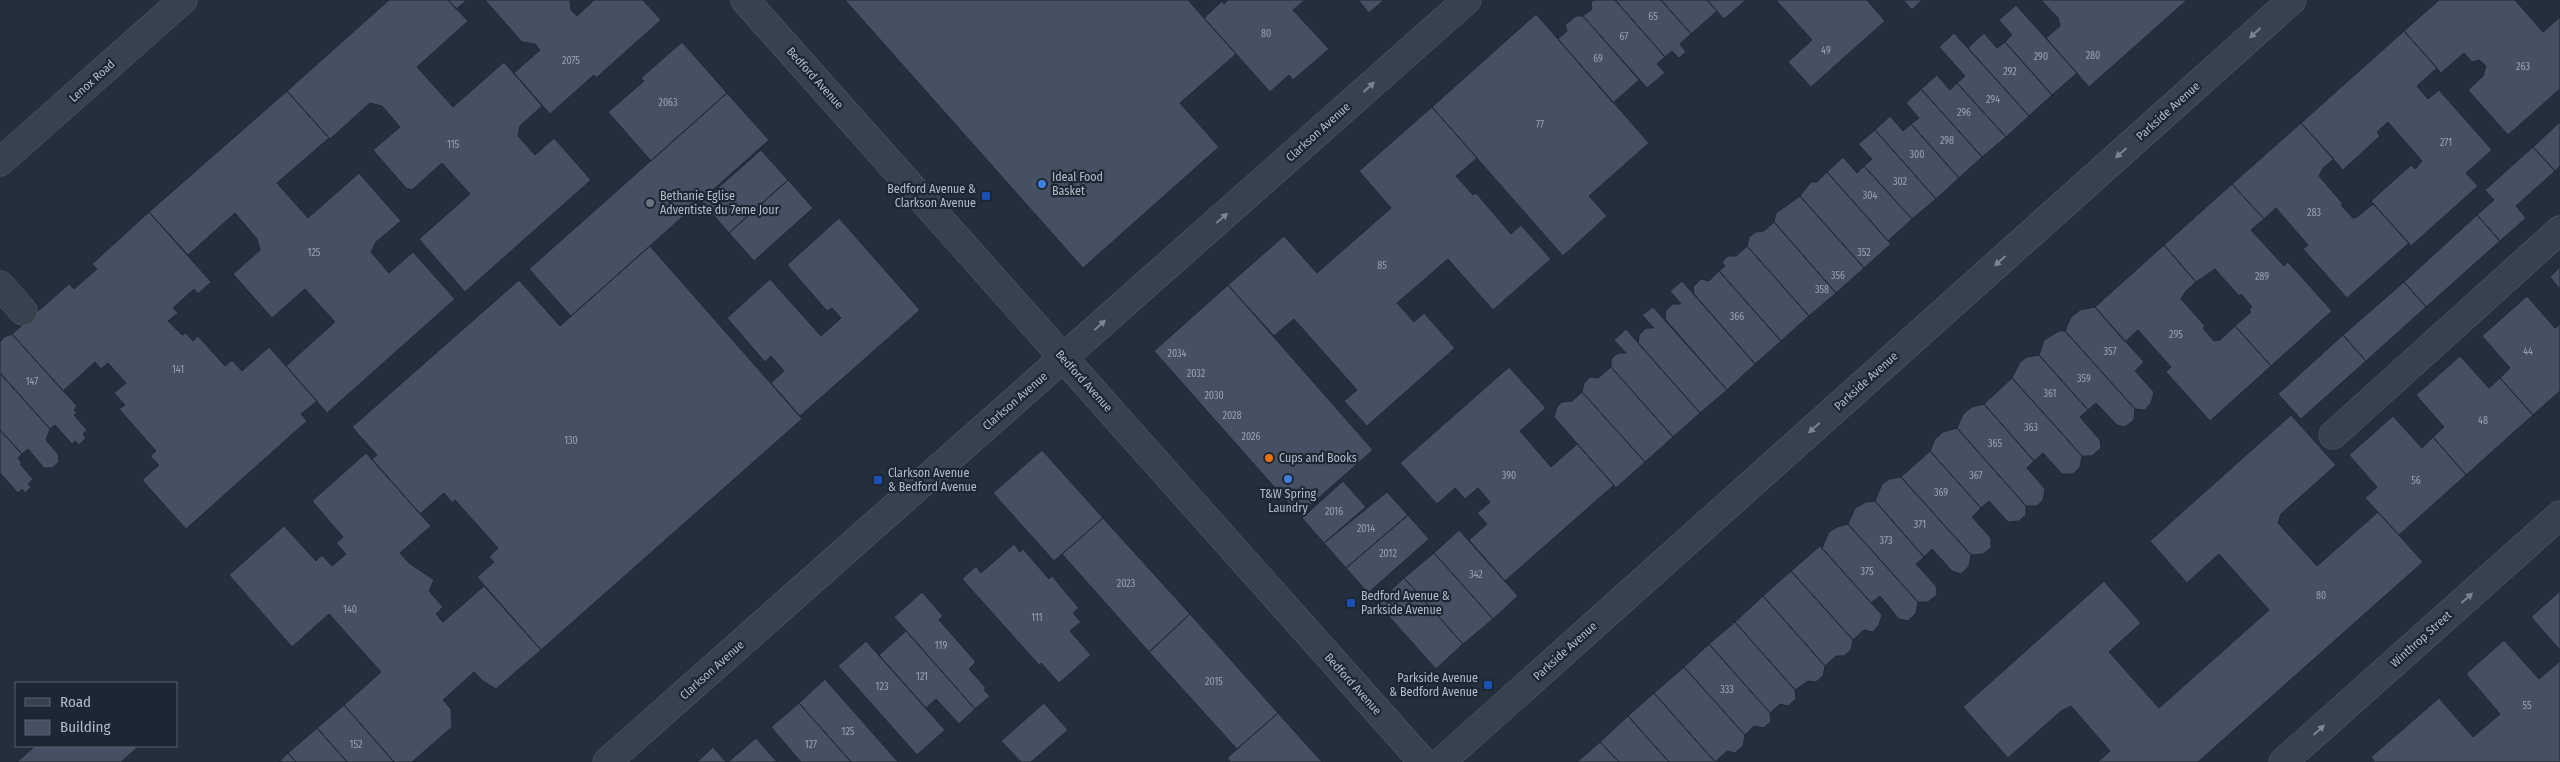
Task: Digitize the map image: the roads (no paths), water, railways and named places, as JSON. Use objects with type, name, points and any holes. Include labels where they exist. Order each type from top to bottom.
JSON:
[{"type":"street","name":"Lenox Road","points":[[0,162],[183,0]]},
{"type":"street","name":"Bedford Avenue","points":[[745,0],[1423,762]]},
{"type":"street","name":"Clarkson Avenue","points":[[607,762],[1467,0]]},
{"type":"street","name":"Parkside Avenue","points":[[1441,762],[2292,0]]},
{"type":"street","points":[[2333,435],[2560,230]]},
{"type":"street","points":[[0,285],[23,311]]},
{"type":"street","name":"Winthrop Street","points":[[2283,762],[2560,515]]},
{"type":"place","name":"Ideal Food Basket","points":[[1042,184]]},
{"type":"place","name":"Bedford Avenue & Clarkson Avenue","points":[[986,196]]},
{"type":"place","name":"Bethanie Eglise Adventiste du 7eme Jour","points":[[650,203]]},
{"type":"place","name":"Cups and Books","points":[[1269,458]]},
{"type":"place","name":"T&W Spring Laundry","points":[[1288,479]]},
{"type":"place","name":"Clarkson Avenue & Bedford Avenue","points":[[878,480]]},
{"type":"place","name":"Bedford Avenue & Parkside Avenue","points":[[1351,603]]},
{"type":"place","name":"Parkside Avenue & Bedford Avenue","points":[[1488,685]]}]
